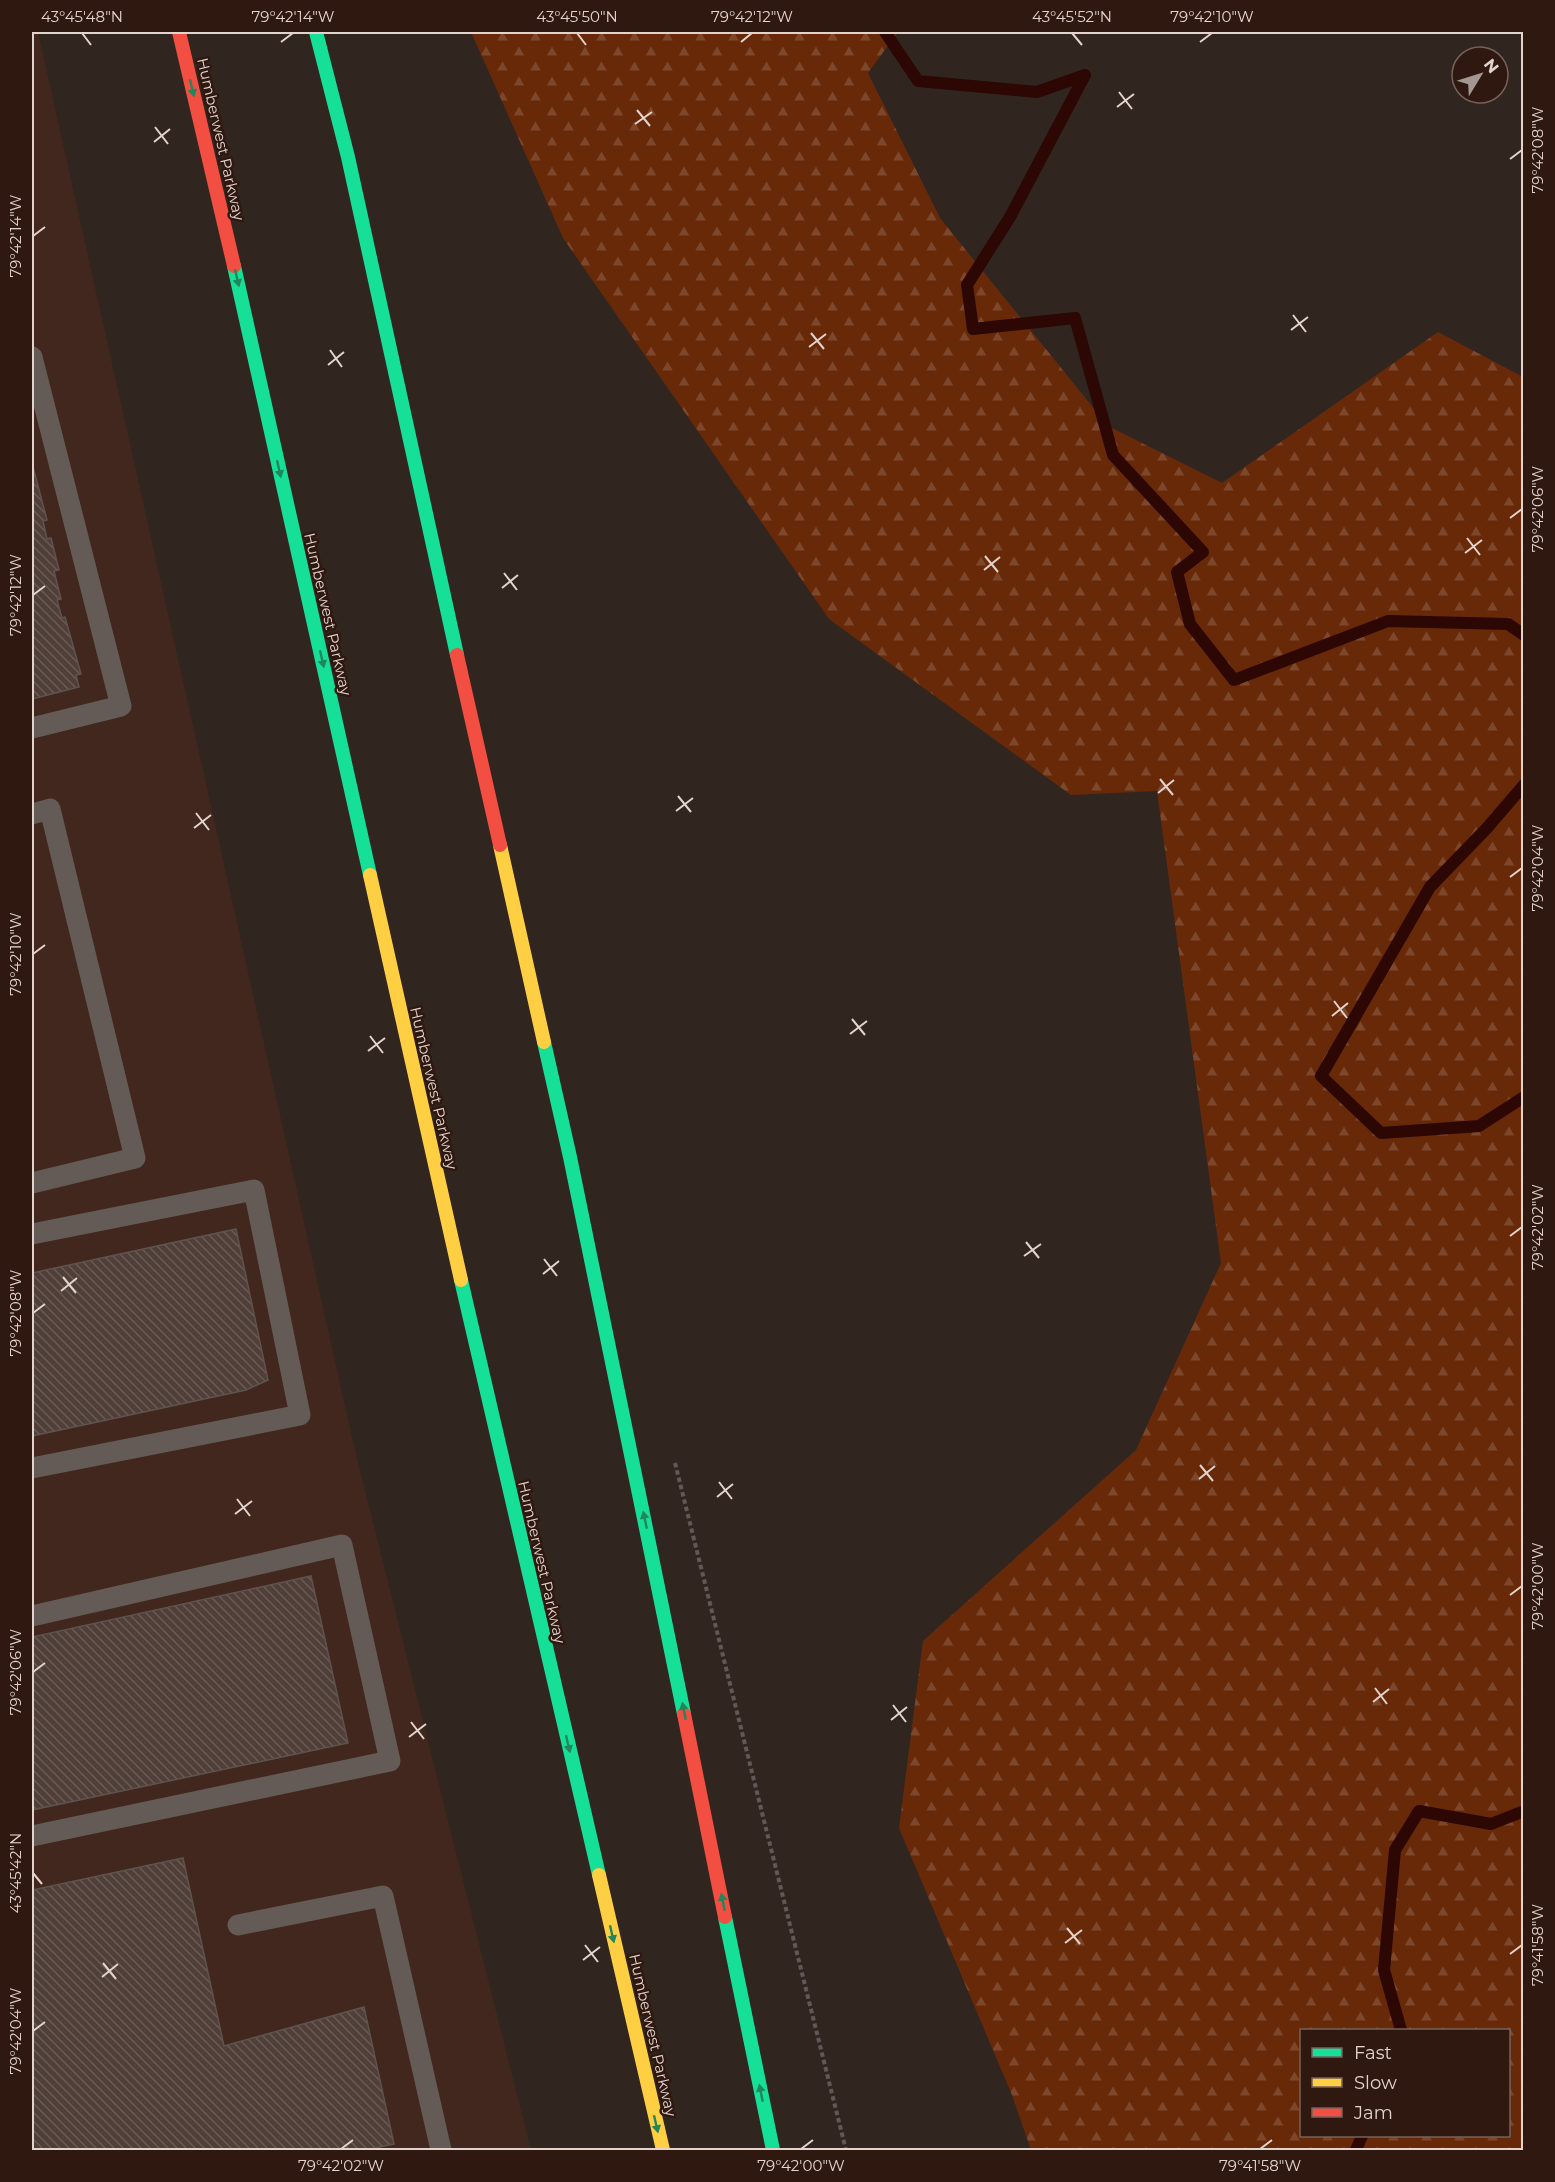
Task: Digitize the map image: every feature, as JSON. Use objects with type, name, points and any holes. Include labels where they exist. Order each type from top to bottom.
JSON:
[{"type":"main road","name":"Humberwest Parkway","points":[[179,32],[239,287],[466,1304],[663,2151]]},
{"type":"main road","points":[[316,32],[348,157],[570,1157],[773,2151]]},
{"type":"lane","points":[[32,728],[121,706],[33,369]]},
{"type":"lane","points":[[32,814],[50,809],[135,1158],[32,1183]]},
{"type":"lane","points":[[32,1234],[254,1190],[300,1415],[32,1468]]},
{"type":"lane","points":[[32,1616],[342,1545],[390,1761],[32,1836]]},
{"type":"lane","points":[[238,1925],[383,1896],[441,2151]]},
{"type":"shaded area","points":[[32,32],[38,32],[356,1455],[531,2150],[32,2150]]},
{"type":"green space","points":[[471,32],[898,32],[868,73],[940,218],[1108,426],[1222,483],[1438,332],[1523,377],[1523,2150],[1031,2150],[1012,2095],[899,1828],[923,1641],[1136,1450],[1221,1263],[1157,791],[1071,795],[829,619],[563,238]]},
{"type":"building","points":[[32,463],[47,520],[43,521],[47,539],[51,538],[59,570],[54,571],[61,599],[57,600],[62,618],[65,617],[81,674],[76,675],[79,687],[32,699]]},
{"type":"building","points":[[236,1229],[268,1380],[246,1390],[32,1436],[32,1273]]},
{"type":"building","points":[[311,1576],[348,1743],[32,1810],[32,1637]]},
{"type":"building","points":[[183,1858],[224,2046],[364,2007],[394,2144],[366,2150],[32,2150],[32,1890]]},
{"type":"waterway","points":[[885,32],[918,81],[1037,92],[1085,75],[1010,217],[967,285],[973,329],[1075,318],[1113,455],[1203,552],[1177,572],[1190,624],[1234,680],[1388,621],[1508,624],[1524,635]]},
{"type":"waterway","points":[[1524,785],[1487,828],[1430,887],[1321,1076],[1381,1133],[1479,1126],[1524,1097]]},
{"type":"waterway","points":[[1401,2029],[1384,1970],[1395,1850],[1419,1811],[1491,1824],[1524,1811]]},
{"type":"waterway","points":[[1356,2150],[1362,2137]]},
{"type":"traffic: fast","points":[[316,32],[348,157],[457,655]]},
{"type":"traffic: fast","points":[[234,266],[370,875]]},
{"type":"traffic: fast","points":[[544,1042],[570,1157],[684,1714]]},
{"type":"traffic: fast","points":[[461,1280],[599,1875]]},
{"type":"traffic: fast","points":[[725,1917],[773,2150]]},
{"type":"traffic: slow","points":[[500,845],[544,1042]]},
{"type":"traffic: slow","points":[[370,875],[461,1280]]},
{"type":"traffic: slow","points":[[599,1875],[663,2150]]},
{"type":"traffic: jam","points":[[179,32],[234,266]]},
{"type":"traffic: jam","points":[[457,655],[500,845]]},
{"type":"traffic: jam","points":[[684,1714],[725,1917]]}]
